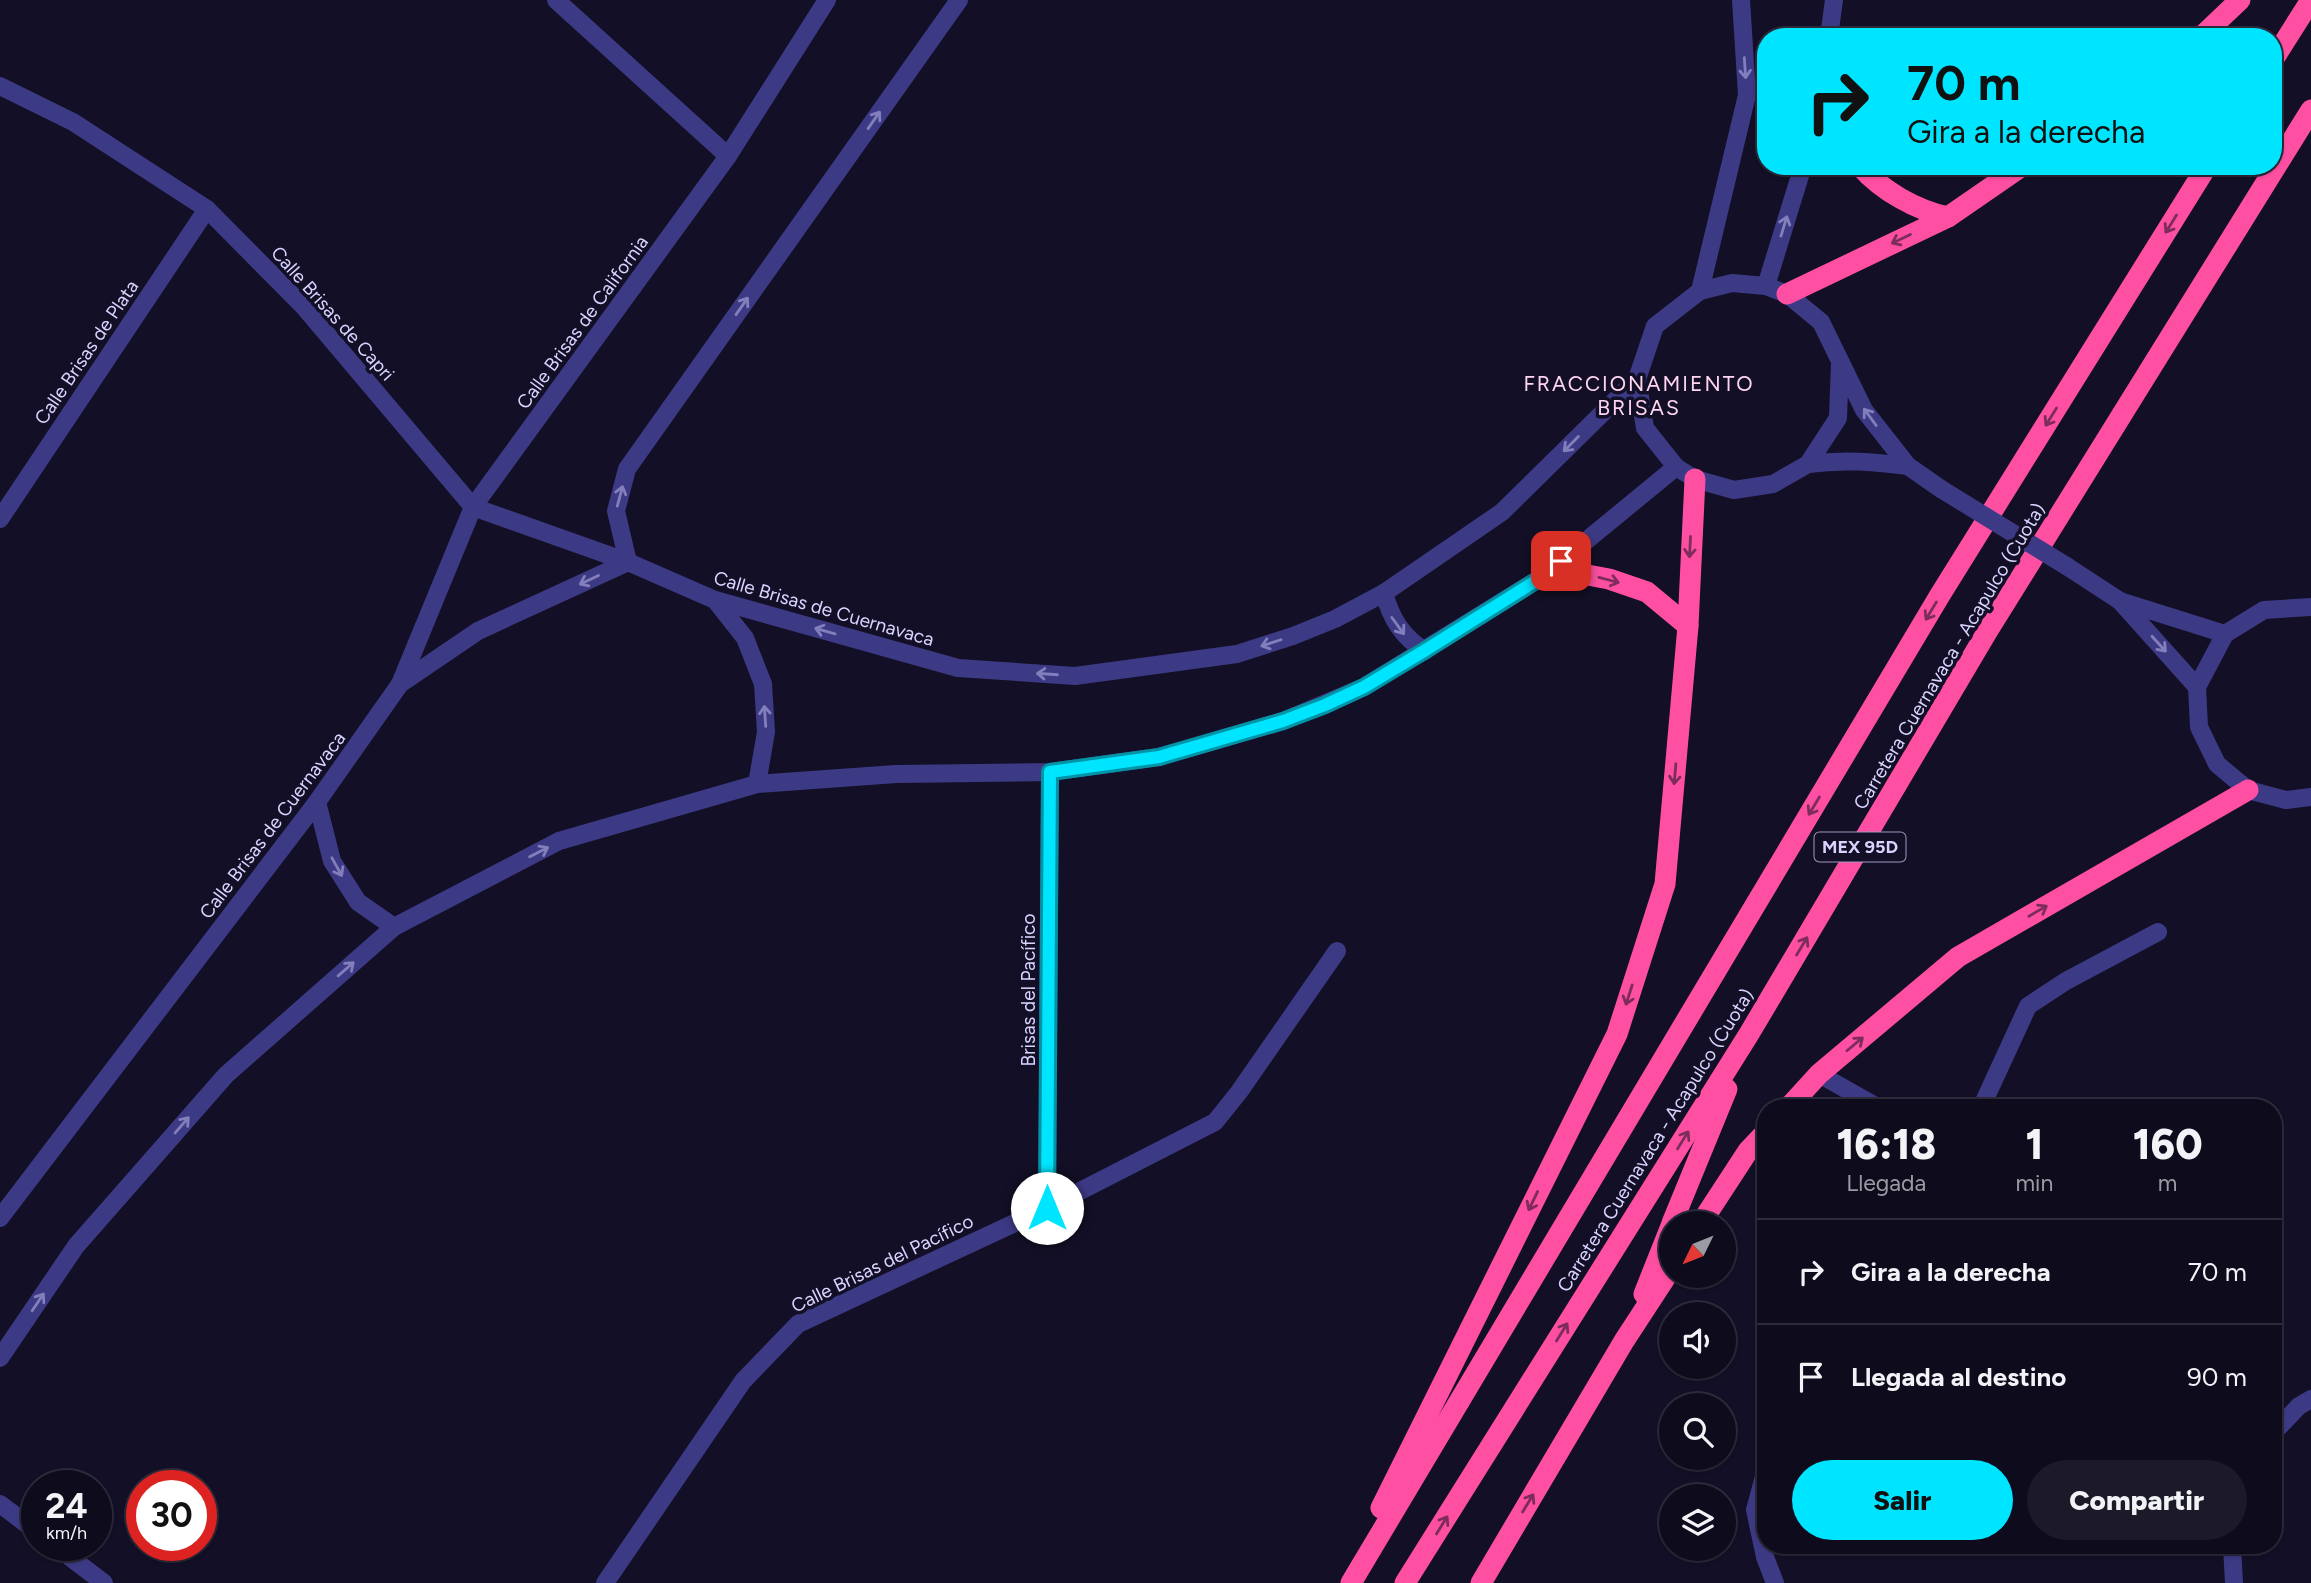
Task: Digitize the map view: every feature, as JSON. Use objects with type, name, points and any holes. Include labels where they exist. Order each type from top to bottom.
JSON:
[{"type":"highway","points":[[2210,28],[2240,0]]},
{"type":"highway","points":[[2282,46],[2311,0]]},
{"type":"highway","name":"Carretera Cuernavaca - Acapulco (Cuota)","points":[[2282,157],[2311,110]]},
{"type":"highway","points":[[1870,175],[1909,203],[1948,217]]},
{"type":"highway","points":[[1787,294],[1948,217],[2009,175]]},
{"type":"highway","name":"Carretera Cuernavaca - Acapulco (Cuota)","points":[[1351,1583],[1940,596],[2201,175]]},
{"type":"highway","name":"Carretera Cuernavaca - Acapulco (Cuota)","points":[[1405,1583],[1749,1034],[1987,632],[2271,175]]},
{"type":"highway","points":[[1344,1583],[1617,1034],[1665,884],[1688,626],[1695,479]]},
{"type":"highway","points":[[1542,577],[1577,573],[1609,579],[1647,592],[1688,626]]},
{"type":"highway","points":[[1796,1099],[1819,1074],[1958,957],[2248,790]]},
{"type":"highway","points":[[1678,1211],[1749,1034]]},
{"type":"highway","points":[[1709,1211],[1757,1142]]},
{"type":"highway","points":[[1624,1341],[1659,1256]]},
{"type":"highway","points":[[1481,1583],[1624,1341],[1659,1287]]},
{"type":"street","points":[[556,0],[728,156]]},
{"type":"street","name":"Calle Brisas de California","points":[[400,684],[473,508],[728,156],[827,0]]},
{"type":"street","points":[[628,562],[616,511],[627,469],[959,0]]},
{"type":"street","points":[[1700,291],[1746,95],[1741,0]]},
{"type":"street","points":[[1830,28],[1834,0]]},
{"type":"street","name":"Calle Brisas de Capri","points":[[0,86],[73,122],[207,209],[304,307],[473,508]]},
{"type":"street","points":[[1766,286],[1800,175]]},
{"type":"street","name":"Calle Brisas de Plata","points":[[0,519],[207,209]]},
{"type":"street","points":[[1908,466],[1861,460],[1808,464],[1773,484],[1734,490],[1695,479],[1676,467],[1645,428],[1637,379],[1655,326],[1700,291],[1732,283],[1766,286],[1787,294],[1821,323],[1864,410],[1908,466],[2120,601],[2225,634]]},
{"type":"street","points":[[1808,464],[1838,418],[1840,363]]},
{"type":"street","name":"Calle Brisas de Cuernavaca","points":[[0,1217],[317,802],[400,684],[478,631],[628,562],[715,600],[958,668],[1075,676],[1237,654],[1335,619],[1384,593],[1502,512],[1637,379]]},
{"type":"street","points":[[0,1358],[76,1246],[226,1075],[394,927],[559,841],[757,784],[896,774],[1050,772],[1159,757],[1283,721],[1364,687],[1542,577],[1676,467]]},
{"type":"street","points":[[473,508],[628,562]]},
{"type":"street","points":[[1384,593],[1390,613],[1400,631],[1424,651]]},
{"type":"street","points":[[715,600],[745,638],[763,684],[766,732],[757,784]]},
{"type":"street","points":[[2120,601],[2197,687]]},
{"type":"street","points":[[2311,607],[2264,610],[2225,634],[2197,687],[2199,727],[2217,764],[2248,790],[2286,800],[2311,797]]},
{"type":"street","name":"Brisas del Pacífico","points":[[1047,1208],[1050,772]]},
{"type":"street","points":[[317,802],[332,861],[358,902],[394,927]]},
{"type":"street","points":[[1985,1099],[2028,1006],[2066,981],[2158,932]]},
{"type":"street","name":"Calle Brisas del Pacífico","points":[[605,1583],[743,1381],[798,1324],[1047,1208],[1215,1122],[1239,1092],[1337,951]]},
{"type":"street","points":[[1819,1074],[1863,1099]]},
{"type":"street","points":[[2282,1424],[2299,1406],[2311,1399]]},
{"type":"street","points":[[0,1504],[21,1520]]},
{"type":"street","points":[[1764,1554],[1775,1583]]},
{"type":"street","points":[[2232,1554],[2234,1583]]},
{"type":"street","points":[[75,1561],[104,1583]]},
{"type":"district","name":"FRACCIONAMIENTO BRISAS","points":[[1639,396]]},
{"type":"route","points":[[1047,1208],[1050,772],[1159,757],[1283,721],[1325,705],[1364,687],[1424,651],[1542,577],[1561,561]]}]
